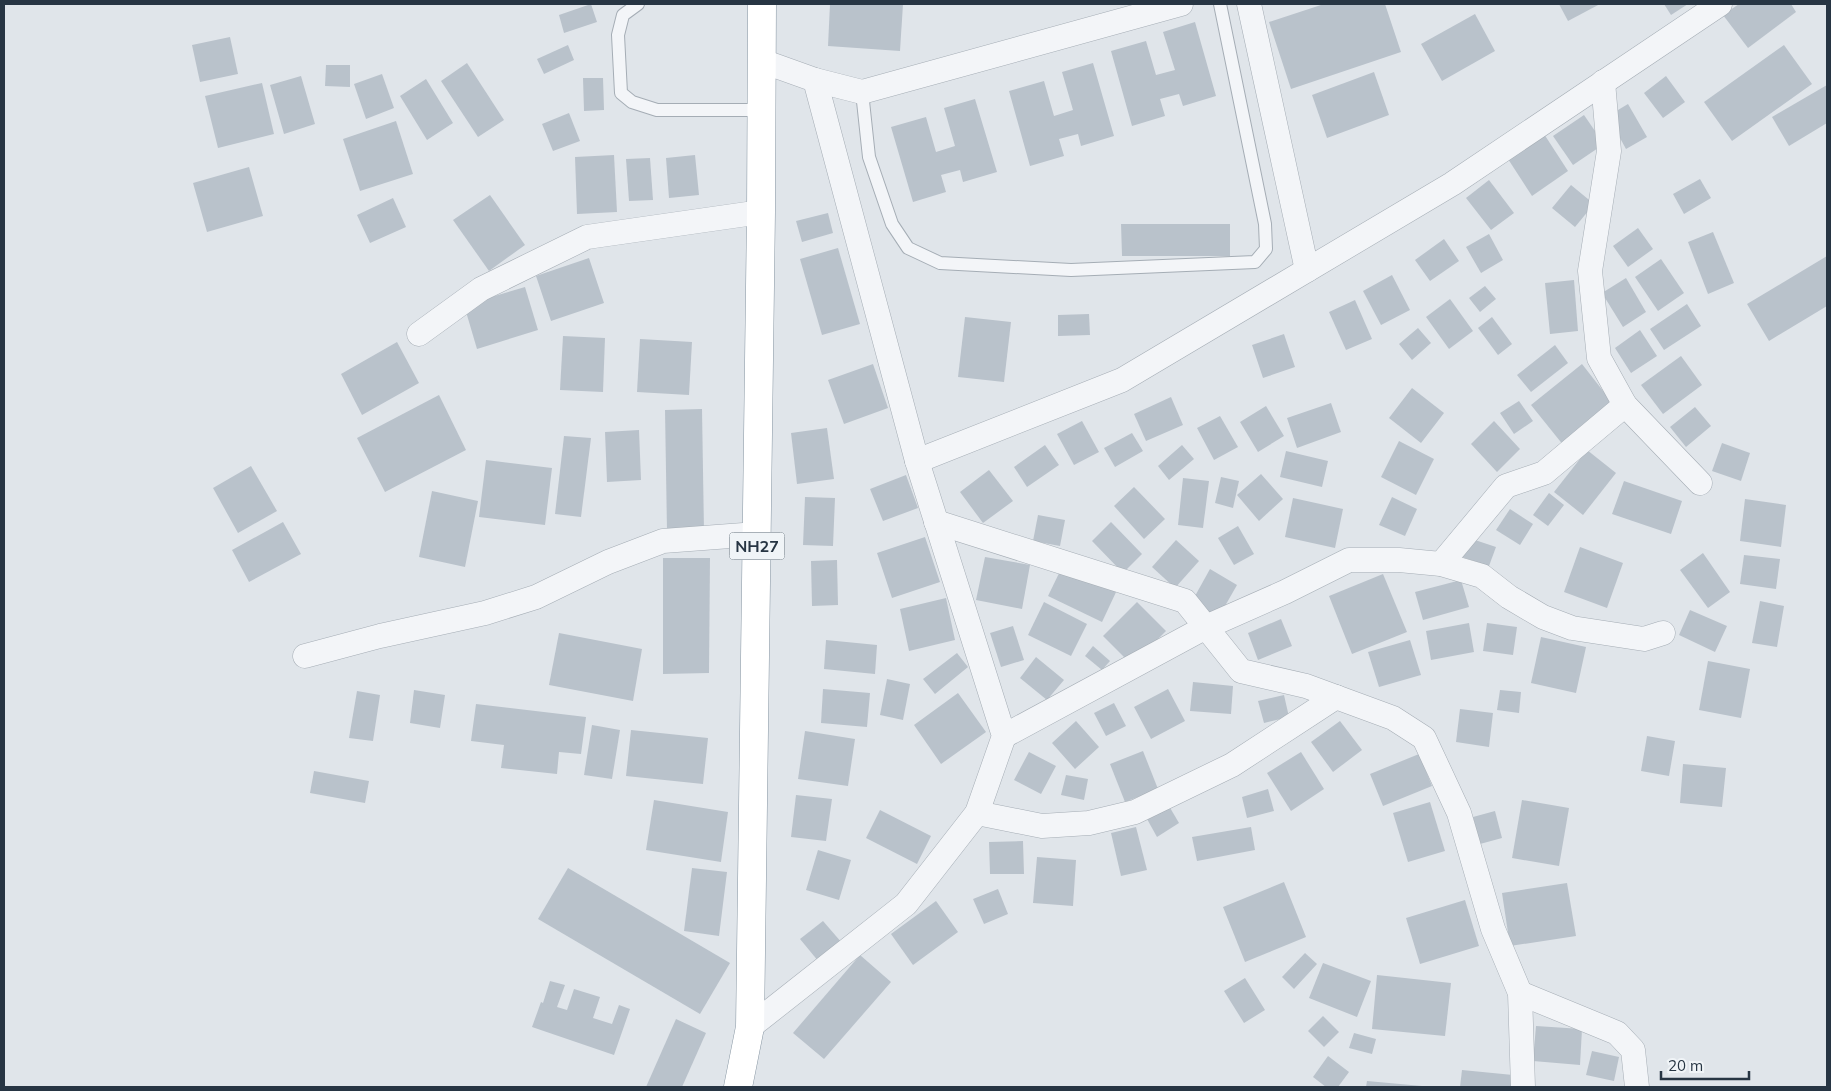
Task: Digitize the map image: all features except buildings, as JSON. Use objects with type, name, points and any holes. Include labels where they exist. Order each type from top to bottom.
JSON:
[{"type":"highway","name":"NH27","points":[[738,1087],[750,1028],[762,4]]},
{"type":"street","points":[[762,61],[815,80],[862,92],[1181,4]]},
{"type":"street","points":[[1249,4],[1307,270]]},
{"type":"street","points":[[917,462],[1122,380],[1452,184],[1720,4]]},
{"type":"street","points":[[750,1028],[906,904],[977,813],[1004,736],[917,462],[815,80]]},
{"type":"street","points":[[1603,82],[1608,151],[1590,271],[1599,358],[1625,405],[1700,483]]},
{"type":"street","points":[[418,334],[481,290],[587,237],[761,212]]},
{"type":"street","points":[[1441,564],[1506,486],[1544,473],[1625,405]]},
{"type":"street","points":[[936,522],[1185,601],[1241,671],[1306,686],[1393,718],[1424,738],[1459,814],[1493,929],[1520,993],[1523,1087]]},
{"type":"street","points":[[305,656],[380,636],[485,613],[527,599],[608,562],[663,541],[757,534]]},
{"type":"street","points":[[1004,736],[1206,627],[1285,592],[1349,560],[1399,560],[1441,564],[1482,576],[1509,597],[1542,617],[1572,628],[1644,639],[1663,633]]},
{"type":"street","points":[[977,813],[1042,826],[1089,823],[1135,812],[1232,765],[1336,697]]},
{"type":"street","points":[[1520,993],[1617,1033],[1633,1050],[1637,1087]]},
{"type":"lane","points":[[638,4],[623,15],[618,35],[621,93],[632,102],[657,110],[762,110]]},
{"type":"lane","points":[[862,92],[869,157],[892,224],[908,248],[940,263],[1070,270],[1255,262],[1266,250],[1265,224],[1220,4]]}]
